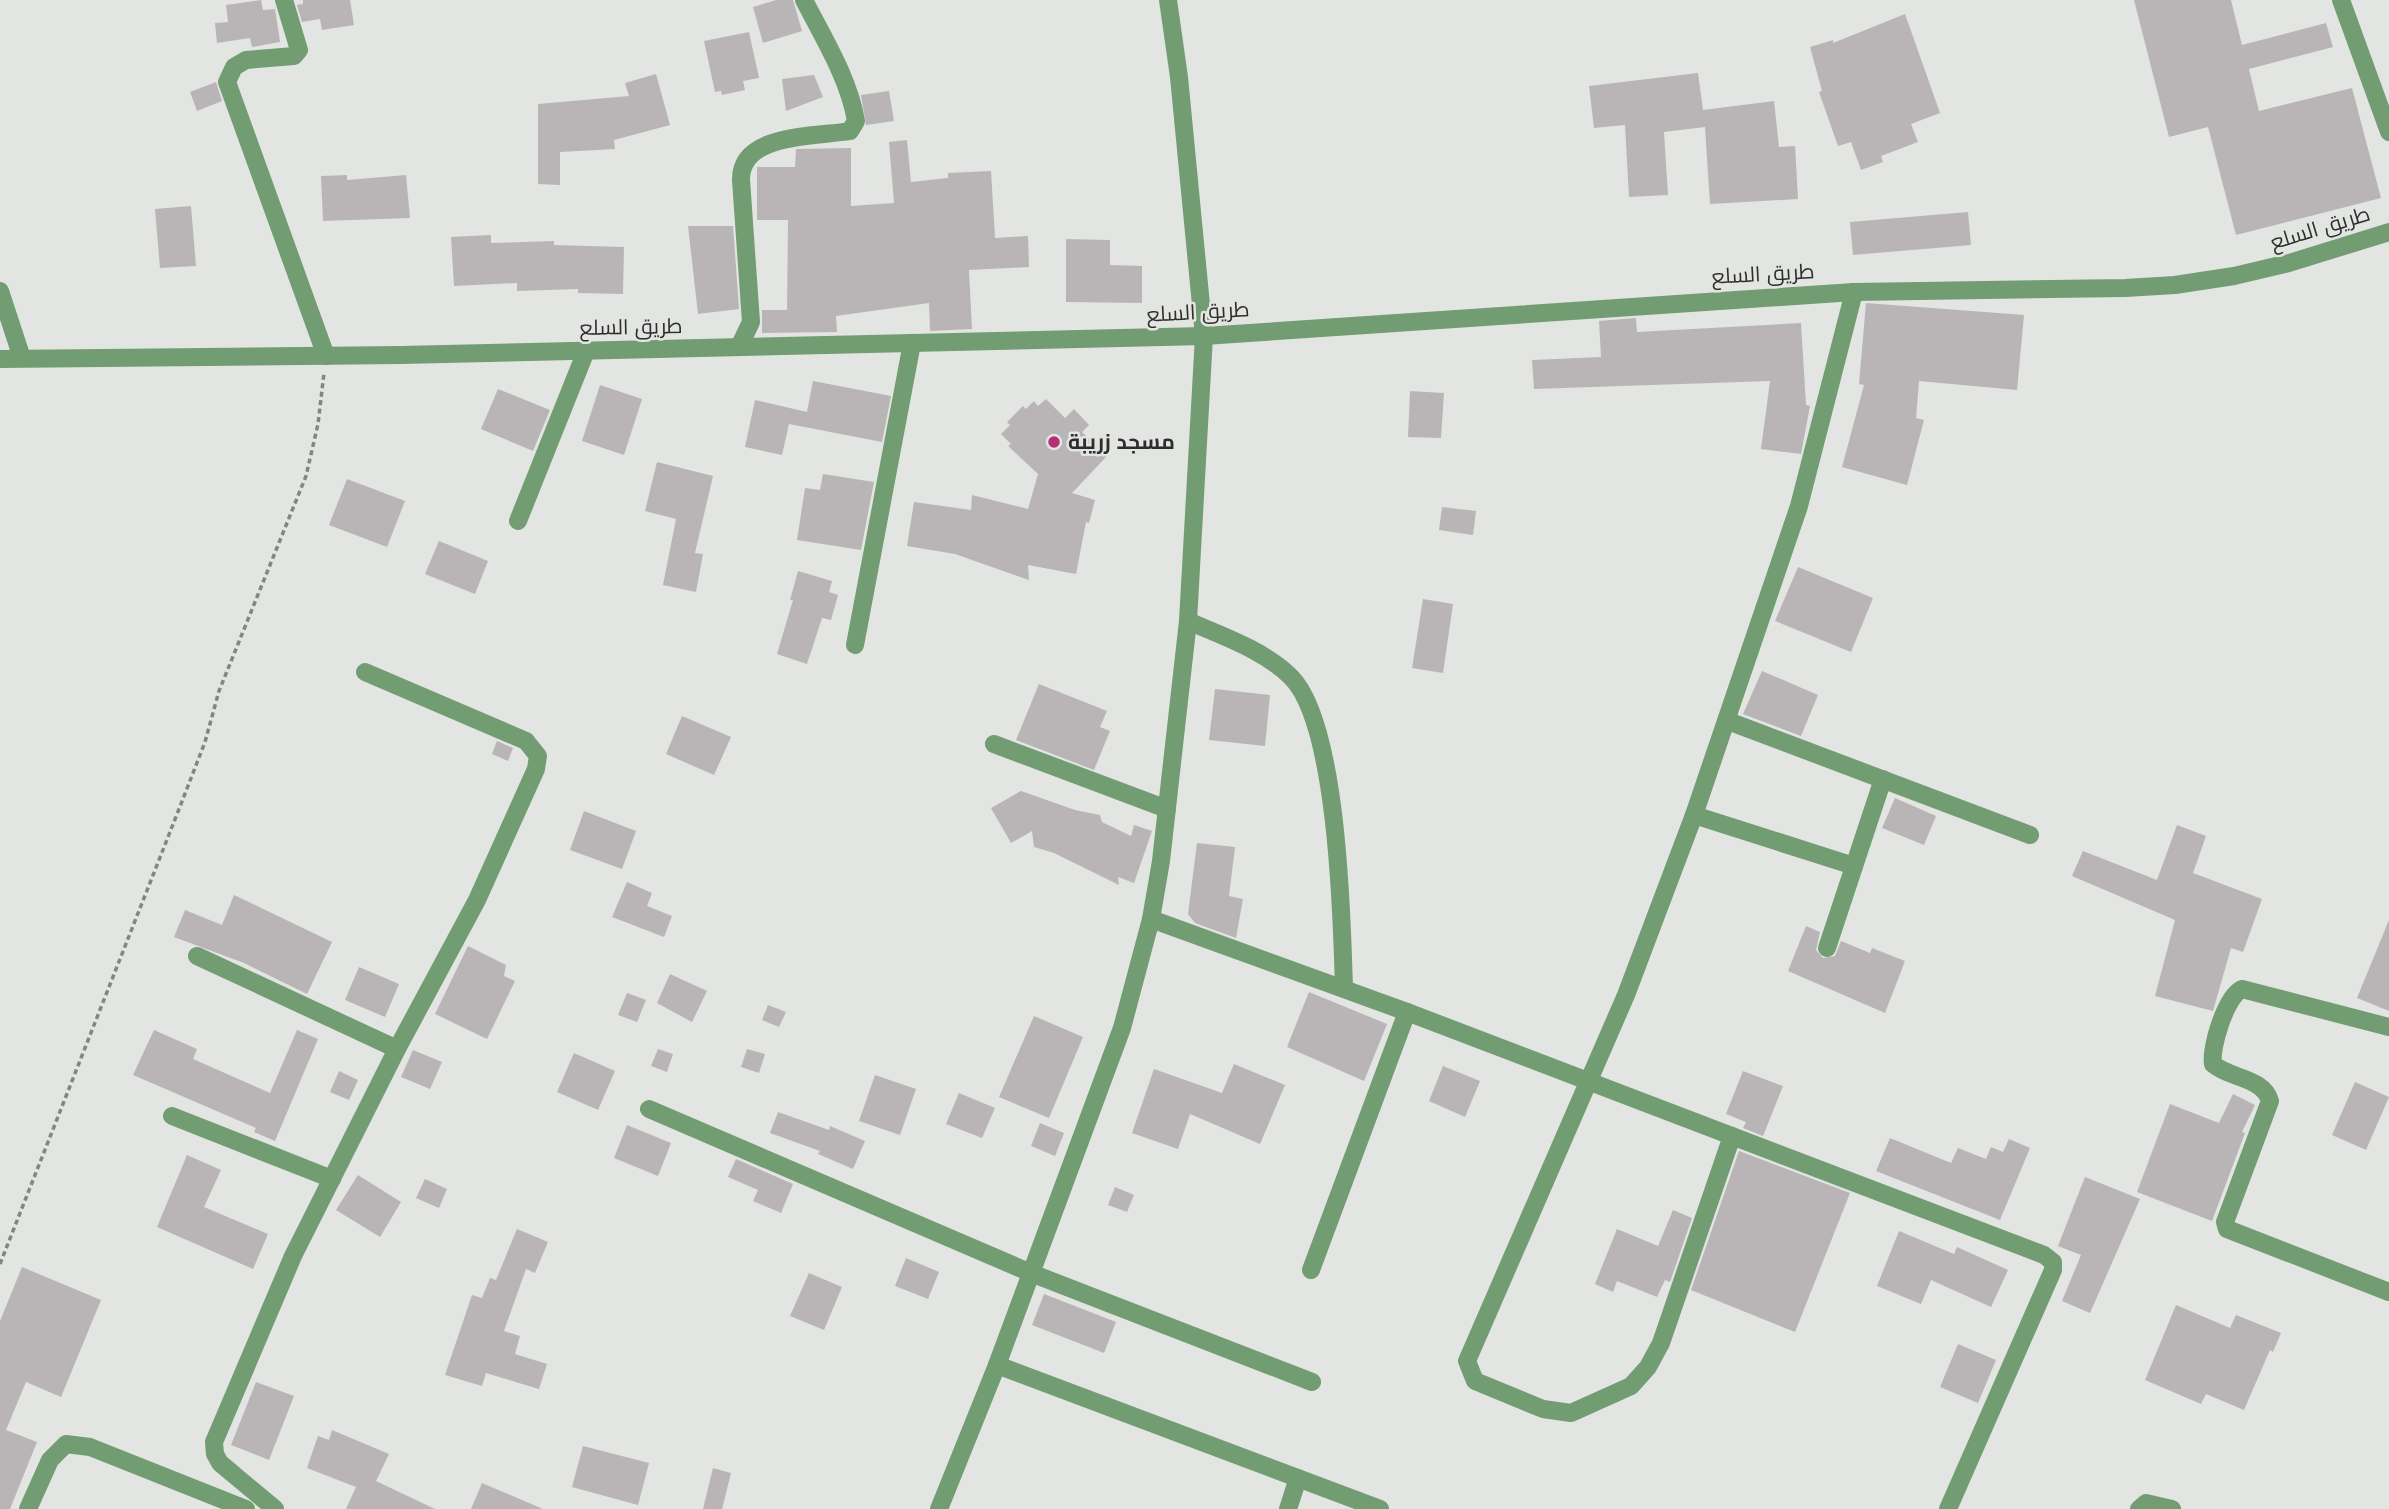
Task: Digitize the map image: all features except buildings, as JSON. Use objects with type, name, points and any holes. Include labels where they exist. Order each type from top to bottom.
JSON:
[{"type":"street","points":[[284,0],[299,50],[294,56],[246,60],[234,66],[227,82],[326,356]]},
{"type":"street","points":[[740,347],[751,322],[740,168],[746,156],[760,145],[850,131],[856,121],[853,104],[838,68],[804,0]]},
{"type":"street","points":[[939,1509],[997,1365],[1122,1028],[1151,919],[1167,809],[1188,621],[1204,336],[1179,78],[1168,0]]},
{"type":"street","points":[[2342,0],[2389,132]]},
{"type":"street","name":"طريق السلع","points":[[0,359],[326,356],[1204,336],[1854,292],[2175,285],[2289,263],[2389,232]]},
{"type":"street","points":[[0,291],[22,358]]},
{"type":"street","points":[[1732,1136],[1661,1343],[1648,1367],[1631,1386],[1571,1413],[1543,1409],[1475,1381],[1467,1361],[1626,995],[1728,721],[1799,506],[1854,292]]},
{"type":"street","points":[[855,645],[912,343]]},
{"type":"street","points":[[519,521],[586,351]]},
{"type":"street","points":[[1188,621],[1246,647],[1290,676],[1306,697],[1318,735],[1341,880],[1344,989]]},
{"type":"street","points":[[275,1509],[220,1463],[215,1454],[214,1442],[293,1256],[397,1049],[477,900],[533,783],[537,755],[526,741],[365,672]]},
{"type":"street","points":[[1728,721],[2030,835]]},
{"type":"street","points":[[994,744],[1167,809]]},
{"type":"street","points":[[1827,948],[1883,779]]},
{"type":"street","points":[[1694,815],[1854,866]]},
{"type":"street","points":[[1151,919],[1407,1012],[2045,1255],[2053,1262],[2053,1270],[1948,1509]]},
{"type":"street","points":[[197,956],[397,1049]]},
{"type":"street","points":[[2389,1027],[2242,989],[2231,996],[2211,1054],[2213,1064],[2221,1071],[2259,1085],[2267,1092],[2270,1101],[2225,1222],[2227,1229],[2389,1292]]},
{"type":"street","points":[[1311,1270],[1407,1012]]},
{"type":"street","points":[[649,1109],[1031,1273],[1312,1382]]},
{"type":"street","points":[[172,1116],[332,1179]]},
{"type":"street","points":[[997,1365],[1380,1509]]},
{"type":"street","points":[[28,1509],[50,1460],[66,1444],[90,1447],[246,1509]]},
{"type":"street","points":[[1288,1509],[1298,1478]]},
{"type":"street","points":[[2139,1509],[2146,1503],[2172,1509]]},
{"type":"path","points":[[0,1264],[205,742],[219,691],[306,476],[318,424],[326,356]]},
{"type":"place","name":"مسجد زريبة","points":[[1054,442]]}]
